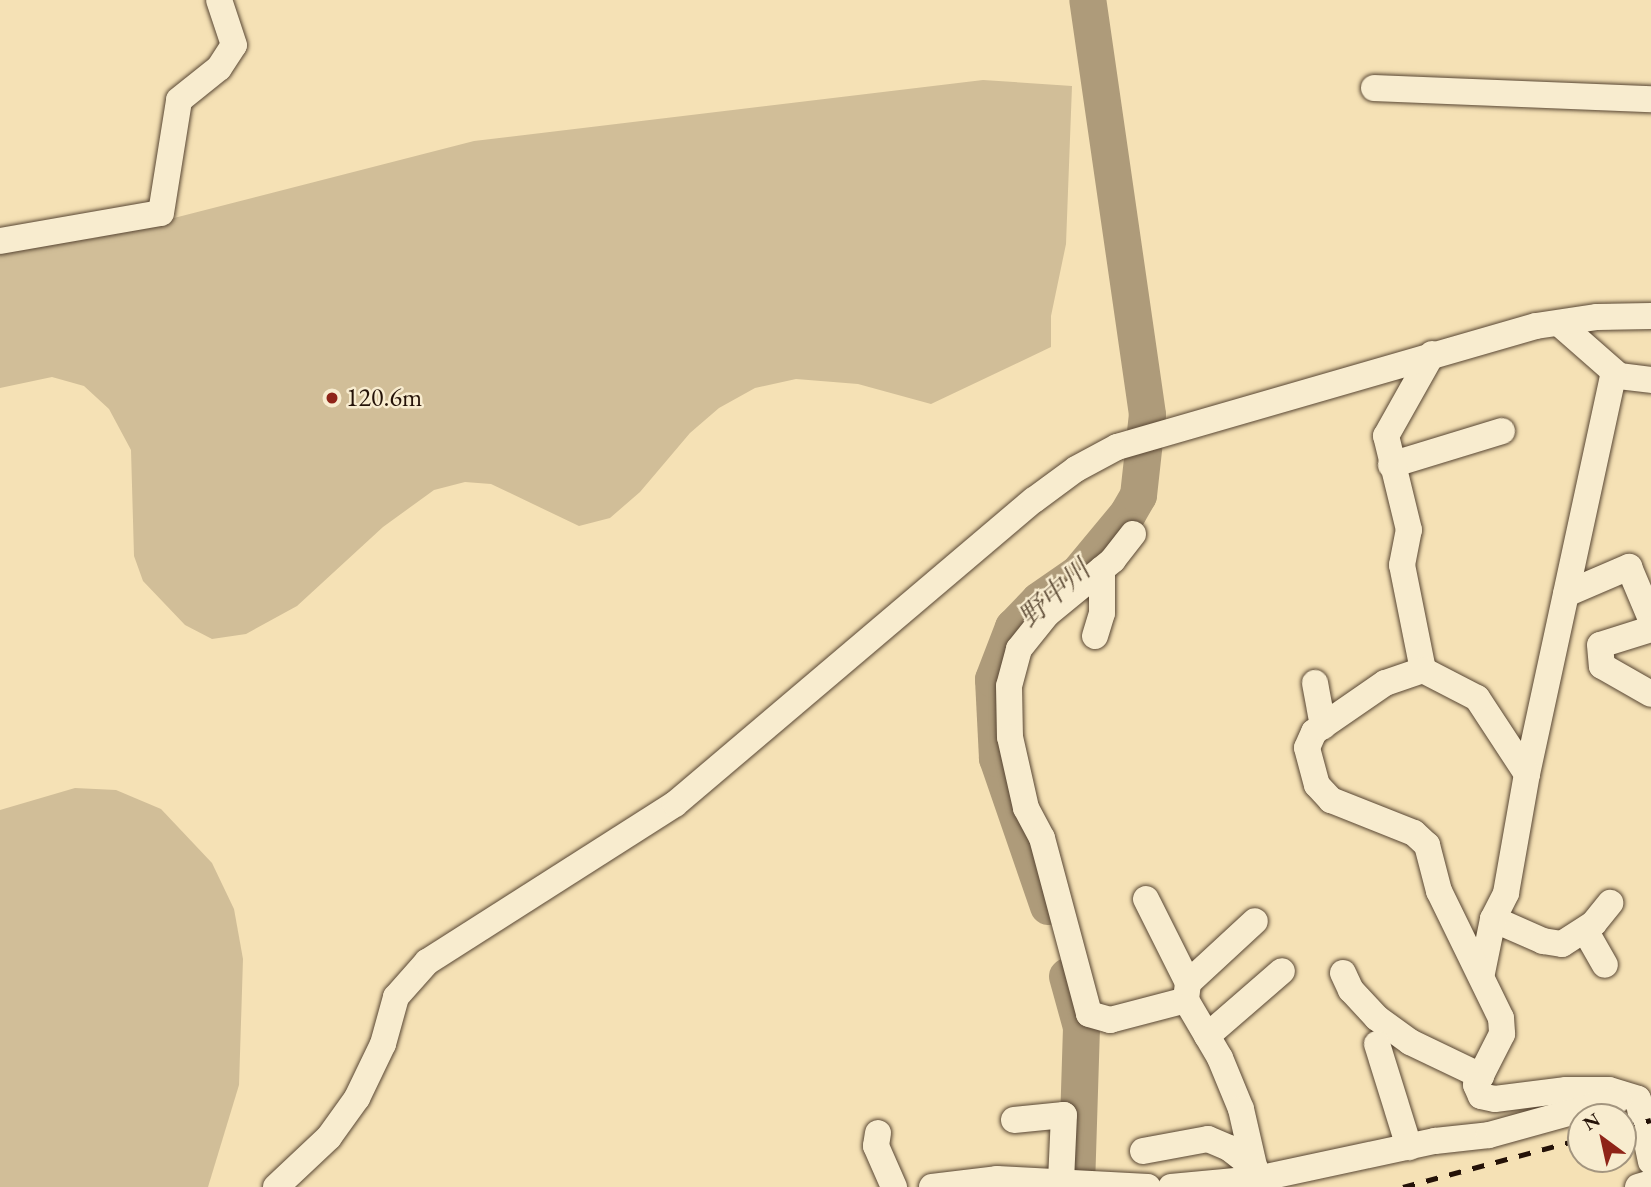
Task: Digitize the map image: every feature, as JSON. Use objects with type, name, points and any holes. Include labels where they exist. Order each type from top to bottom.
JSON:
[{"type":"street","points":[[0,242],[161,213],[179,100],[219,68],[234,45],[219,0]]},
{"type":"street","points":[[1374,88],[1651,99]]},
{"type":"street","points":[[276,1187],[329,1137],[357,1098],[383,1044],[396,997],[427,962],[675,804],[1034,500],[1117,447],[1536,326],[1561,325],[1597,317],[1651,316]]},
{"type":"street","points":[[1561,325],[1614,372],[1651,380]]},
{"type":"street","points":[[1423,670],[1402,565],[1409,530],[1386,436],[1432,354]]},
{"type":"street","points":[[1482,973],[1493,919],[1506,893],[1527,774],[1614,372]]},
{"type":"street","points":[[1391,465],[1459,434],[1502,431]]},
{"type":"street","points":[[1133,534],[1102,569],[1047,614],[1018,649],[1009,686],[1010,737],[1026,808],[1042,838],[1089,1014],[1110,1020],[1187,991],[1241,923]]},
{"type":"street","points":[[1566,594],[1629,567],[1651,619]]},
{"type":"street","points":[[1095,636],[1102,613],[1102,569]]},
{"type":"street","points":[[1651,629],[1600,645],[1602,666],[1651,694]]},
{"type":"street","points":[[1527,774],[1477,698],[1423,670],[1385,682],[1323,726],[1307,748],[1317,785],[1331,800],[1414,833],[1427,845],[1439,891],[1482,973],[1501,1018],[1502,1034],[1476,1085],[1481,1096],[1495,1099],[1577,1090],[1609,1090],[1644,1098]]},
{"type":"street","points":[[1315,683],[1323,726]]},
{"type":"street","points":[[1146,899],[1241,1108],[1256,1173]]},
{"type":"street","points":[[1493,919],[1543,941],[1562,944],[1585,930],[1610,903]]},
{"type":"street","points":[[1585,930],[1605,965]]},
{"type":"street","points":[[1207,1037],[1282,971]]},
{"type":"street","points":[[1343,972],[1352,990],[1377,1018],[1410,1042],[1481,1076]]},
{"type":"street","points":[[1377,1044],[1409,1147]]},
{"type":"street","points":[[1171,1187],[1489,1135],[1621,1099],[1644,1098]]},
{"type":"street","points":[[1644,1098],[1651,1162]]},
{"type":"street","points":[[1014,1120],[1064,1115],[1061,1180]]},
{"type":"street","points":[[878,1133],[876,1146],[894,1187]]},
{"type":"street","points":[[1143,1151],[1208,1139],[1229,1148],[1256,1173]]},
{"type":"street","points":[[932,1187],[997,1178],[1148,1187]]},
{"type":"street","points":[[1638,1187],[1651,1183]]},
{"type":"shaded area","points":[[983,80],[1072,86],[1066,244],[1051,316],[1051,347],[931,404],[858,384],[796,379],[755,388],[719,408],[690,433],[640,492],[610,518],[579,526],[491,484],[465,482],[434,490],[383,527],[297,606],[246,634],[212,639],[185,625],[143,581],[134,556],[131,450],[109,409],[84,386],[52,377],[0,388],[0,232],[92,239],[474,141]]},
{"type":"shaded area","points":[[75,788],[116,790],[161,809],[212,863],[234,909],[243,959],[239,1085],[208,1187],[0,1187],[0,810]]},
{"type":"waterway","name":"野中川","points":[[1048,906],[997,758],[993,679],[1013,627],[1039,600],[1078,573],[1127,514],[1138,495],[1147,414],[1087,0]]},
{"type":"waterway","name":"野中川","points":[[1067,976],[1081,1027],[1076,1187]]},
{"type":"railway","points":[[1637,1124],[1651,1120]]},
{"type":"railway","points":[[1403,1187],[1567,1143]]},
{"type":"place","name":"120.6m","points":[[332,398]]}]
